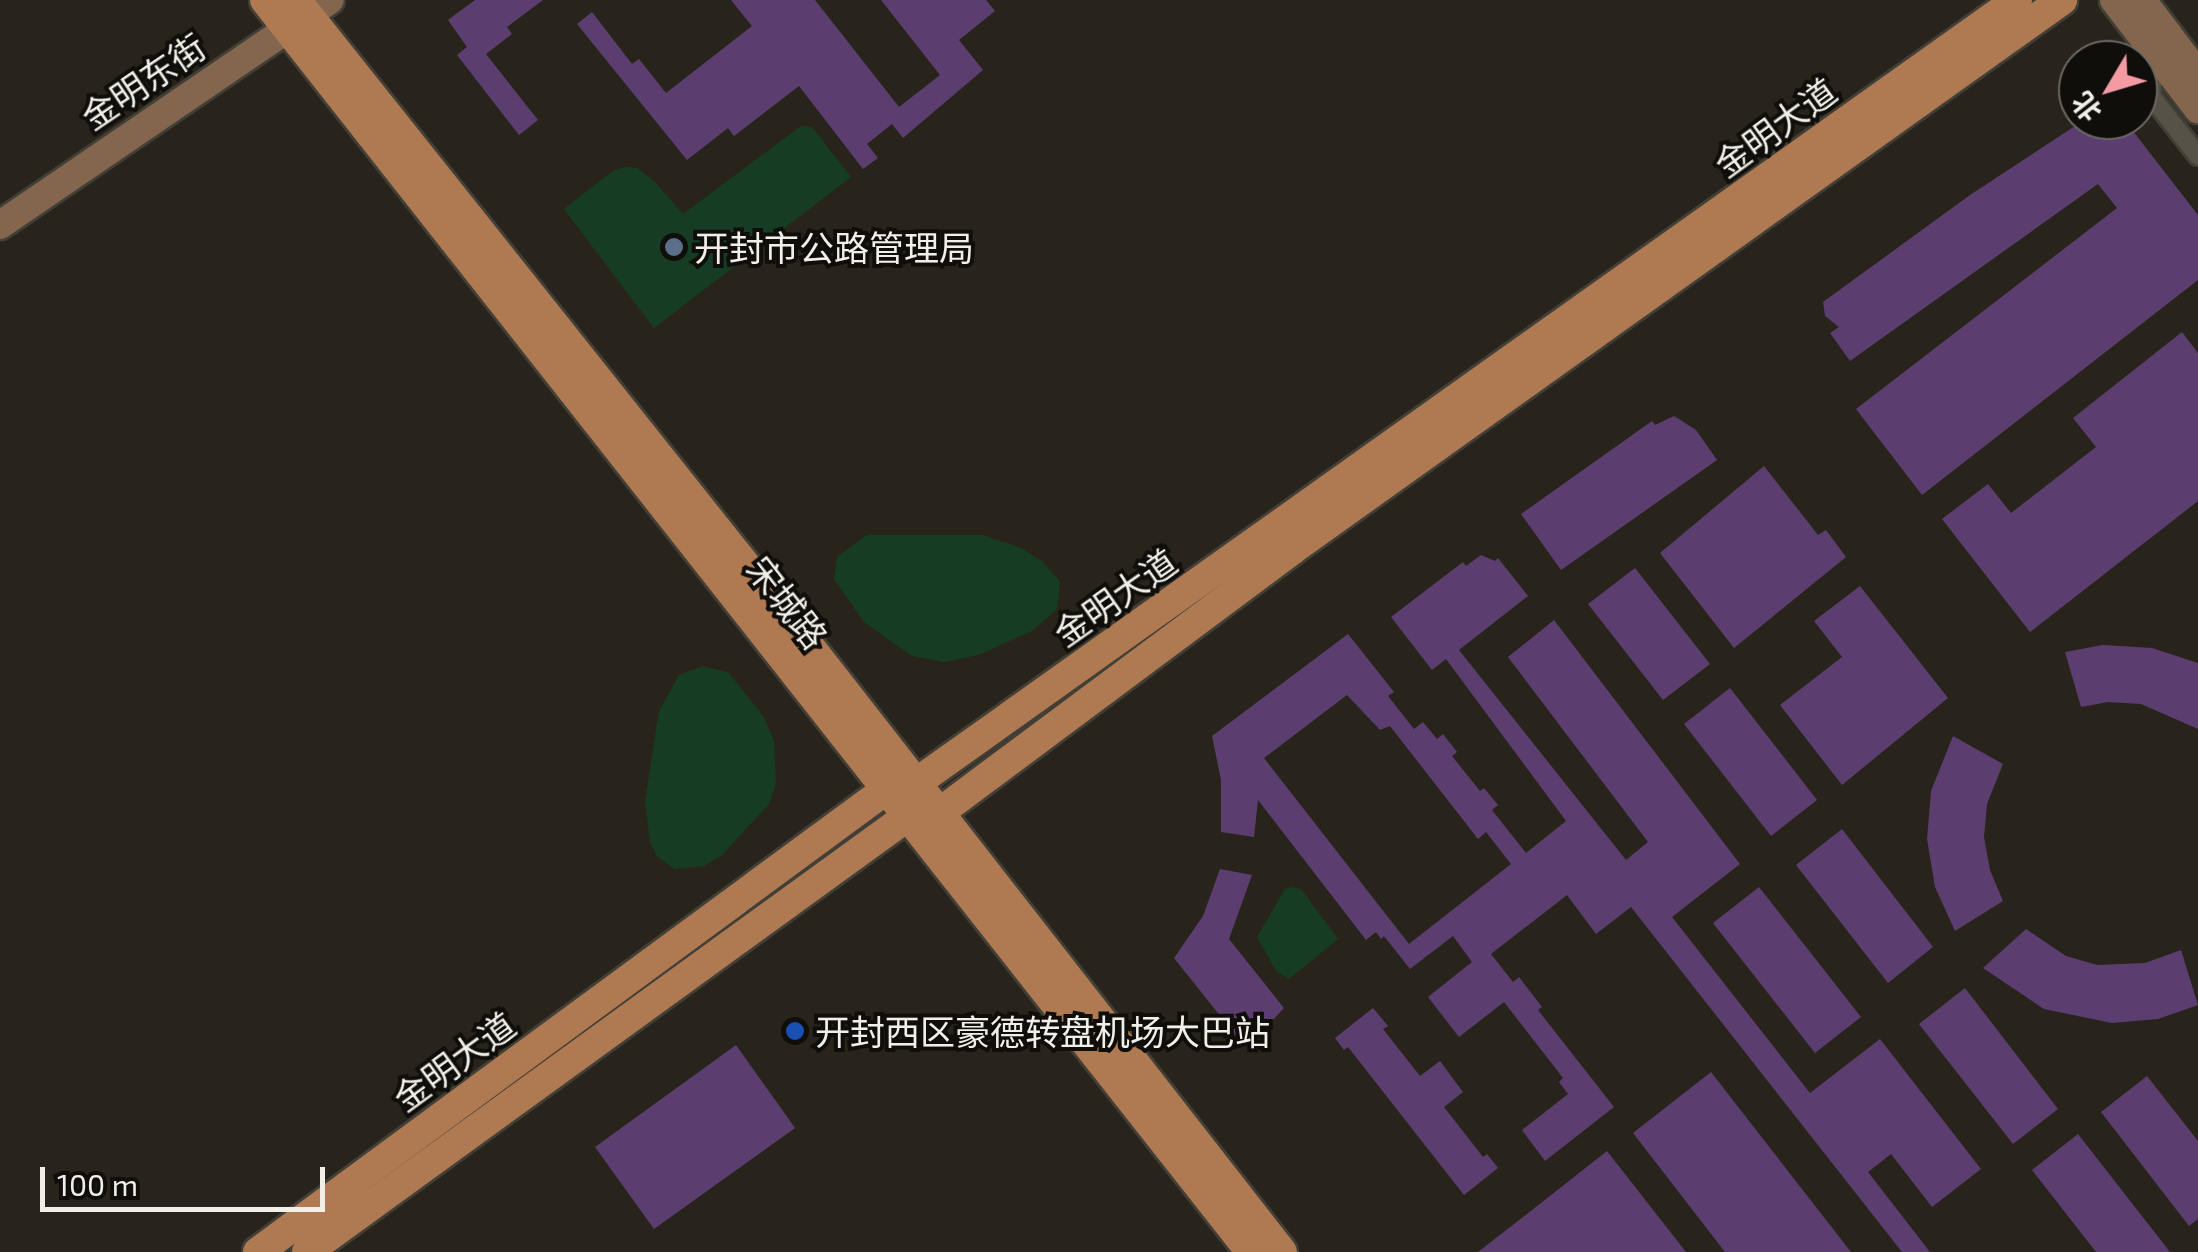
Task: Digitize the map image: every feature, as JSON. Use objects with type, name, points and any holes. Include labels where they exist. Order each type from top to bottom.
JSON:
[{"type":"main road","name":"宋城路","points":[[265,0],[305,11],[901,786],[940,813],[1282,1252]]},
{"type":"main road","name":"金明大道","points":[[258,1252],[901,786],[2017,0]]},
{"type":"main road","name":"金明大道","points":[[940,813],[1293,549],[2062,0]]},
{"type":"main road","name":"宋城路","points":[[901,786],[908,816],[1251,1252]]},
{"type":"main road","points":[[908,816],[940,813]]},
{"type":"main road","name":"金明大道","points":[[307,1252],[908,816]]},
{"type":"street","points":[[2114,0],[2146,40]]},
{"type":"street","points":[[2142,0],[2198,74]]},
{"type":"street","name":"金明东街","points":[[0,225],[305,11]]},
{"type":"street","points":[[2158,56],[2198,109]]},
{"type":"street","points":[[2158,105],[2198,156]]},
{"type":"green space","points":[[801,126],[812,127],[851,177],[654,328],[564,209],[613,171],[625,167],[637,168],[653,180],[683,214]]},
{"type":"green space","points":[[867,535],[983,535],[1021,548],[1042,561],[1060,582],[1057,609],[1032,631],[978,655],[944,662],[912,656],[864,622],[834,579],[837,557]]},
{"type":"green space","points":[[703,666],[728,672],[764,717],[774,741],[776,784],[769,804],[721,856],[704,866],[674,869],[657,856],[650,842],[645,801],[659,711],[679,675]]},
{"type":"green space","points":[[1285,889],[1301,889],[1338,939],[1289,979],[1276,971],[1257,937]]},
{"type":"building","points":[[475,0],[543,0],[507,27],[512,34],[486,54],[538,120],[519,135],[457,55],[467,47],[448,20]]},
{"type":"building","points":[[731,0],[815,0],[899,107],[940,75],[881,0],[986,0],[995,11],[959,40],[983,70],[903,138],[892,124],[867,144],[878,158],[863,169],[799,86],[734,136],[728,128],[687,160],[577,24],[592,12],[632,64],[639,59],[666,93],[752,26]]},
{"type":"building","points":[[2058,137],[2140,140],[2198,215],[2198,280],[1922,495],[1856,409],[2117,208],[2098,184],[1850,361],[1830,333],[1839,327],[1825,316],[1823,302],[1970,195]]},
{"type":"building","points":[[2182,332],[2198,353],[2198,501],[2030,632],[1942,519],[1988,484],[2011,513],[2096,447],[2073,418]]},
{"type":"building","points":[[1674,416],[1696,430],[1717,460],[1561,570],[1521,514],[1652,421],[1655,425]]},
{"type":"building","points":[[1764,466],[1818,535],[1826,530],[1846,557],[1734,648],[1660,553]]},
{"type":"building","points":[[1481,555],[1495,561],[1498,558],[1528,596],[1459,650],[1626,860],[1648,842],[1508,657],[1554,620],[1740,864],[1672,917],[1810,1093],[1880,1039],[1981,1169],[1932,1207],[1891,1154],[1868,1172],[1930,1252],[1902,1252],[1631,907],[1596,934],[1567,895],[1491,954],[1513,982],[1519,977],[1542,1007],[1538,1010],[1614,1107],[1545,1161],[1522,1130],[1568,1094],[1559,1082],[1563,1078],[1504,1002],[1459,1037],[1428,997],[1472,962],[1453,936],[1410,969],[1384,936],[1381,939],[1376,932],[1366,940],[1258,800],[1254,837],[1221,832],[1221,780],[1212,736],[1348,634],[1394,692],[1388,696],[1414,729],[1423,722],[1437,739],[1443,734],[1457,752],[1452,756],[1480,791],[1484,788],[1498,805],[1492,810],[1526,853],[1566,821],[1446,659],[1432,670],[1391,617],[1463,562],[1466,566]],"holes":[[[1347,695],[1380,730],[1390,726],[1478,839],[1486,832],[1511,864],[1409,944],[1264,758]]]},
{"type":"building","points":[[1635,568],[1710,664],[1663,700],[1588,604]]},
{"type":"building","points":[[1860,586],[1948,698],[1842,785],[1780,705],[1842,657],[1814,621]]},
{"type":"building","points":[[2103,645],[2152,648],[2198,663],[2198,729],[2141,704],[2108,702],[2081,707],[2065,652]]},
{"type":"building","points":[[1730,688],[1817,800],[1771,836],[1684,724]]},
{"type":"building","points":[[1953,736],[2003,764],[1987,804],[1984,837],[1990,870],[2003,901],[1955,931],[1935,887],[1927,839],[1931,791]]},
{"type":"building","points":[[1842,829],[1933,947],[1888,983],[1796,865]]},
{"type":"building","points":[[1220,869],[1252,875],[1229,939],[1284,1008],[1259,1035],[1255,1031],[1241,1042],[1174,958],[1203,916]]},
{"type":"building","points":[[1759,887],[1861,1017],[1815,1053],[1713,923]]},
{"type":"building","points":[[2026,929],[2066,956],[2097,965],[2145,963],[2181,950],[2198,1005],[2158,1019],[2112,1023],[2044,1009],[1983,968]]},
{"type":"building","points":[[1965,988],[2058,1109],[2013,1144],[1919,1024]]},
{"type":"building","points":[[1373,1008],[1388,1026],[1383,1029],[1420,1076],[1440,1061],[1463,1092],[1444,1107],[1483,1157],[1487,1154],[1498,1168],[1464,1195],[1348,1047],[1344,1050],[1335,1038]]},
{"type":"building","points":[[736,1045],[795,1128],[654,1229],[595,1147]]},
{"type":"building","points":[[1711,1072],[1851,1252],[1725,1252],[1633,1133]]},
{"type":"building","points":[[2147,1076],[2198,1141],[2198,1219],[2189,1226],[2101,1112]]},
{"type":"building","points":[[2078,1134],[2170,1252],[2096,1252],[2032,1170]]},
{"type":"building","points":[[1607,1151],[1686,1252],[1478,1252],[1527,1214]]},
{"type":"place","name":"开封市公路管理局","points":[[674,247]]},
{"type":"place","name":"开封西区豪德转盘机场大巴站","points":[[795,1031]]}]
